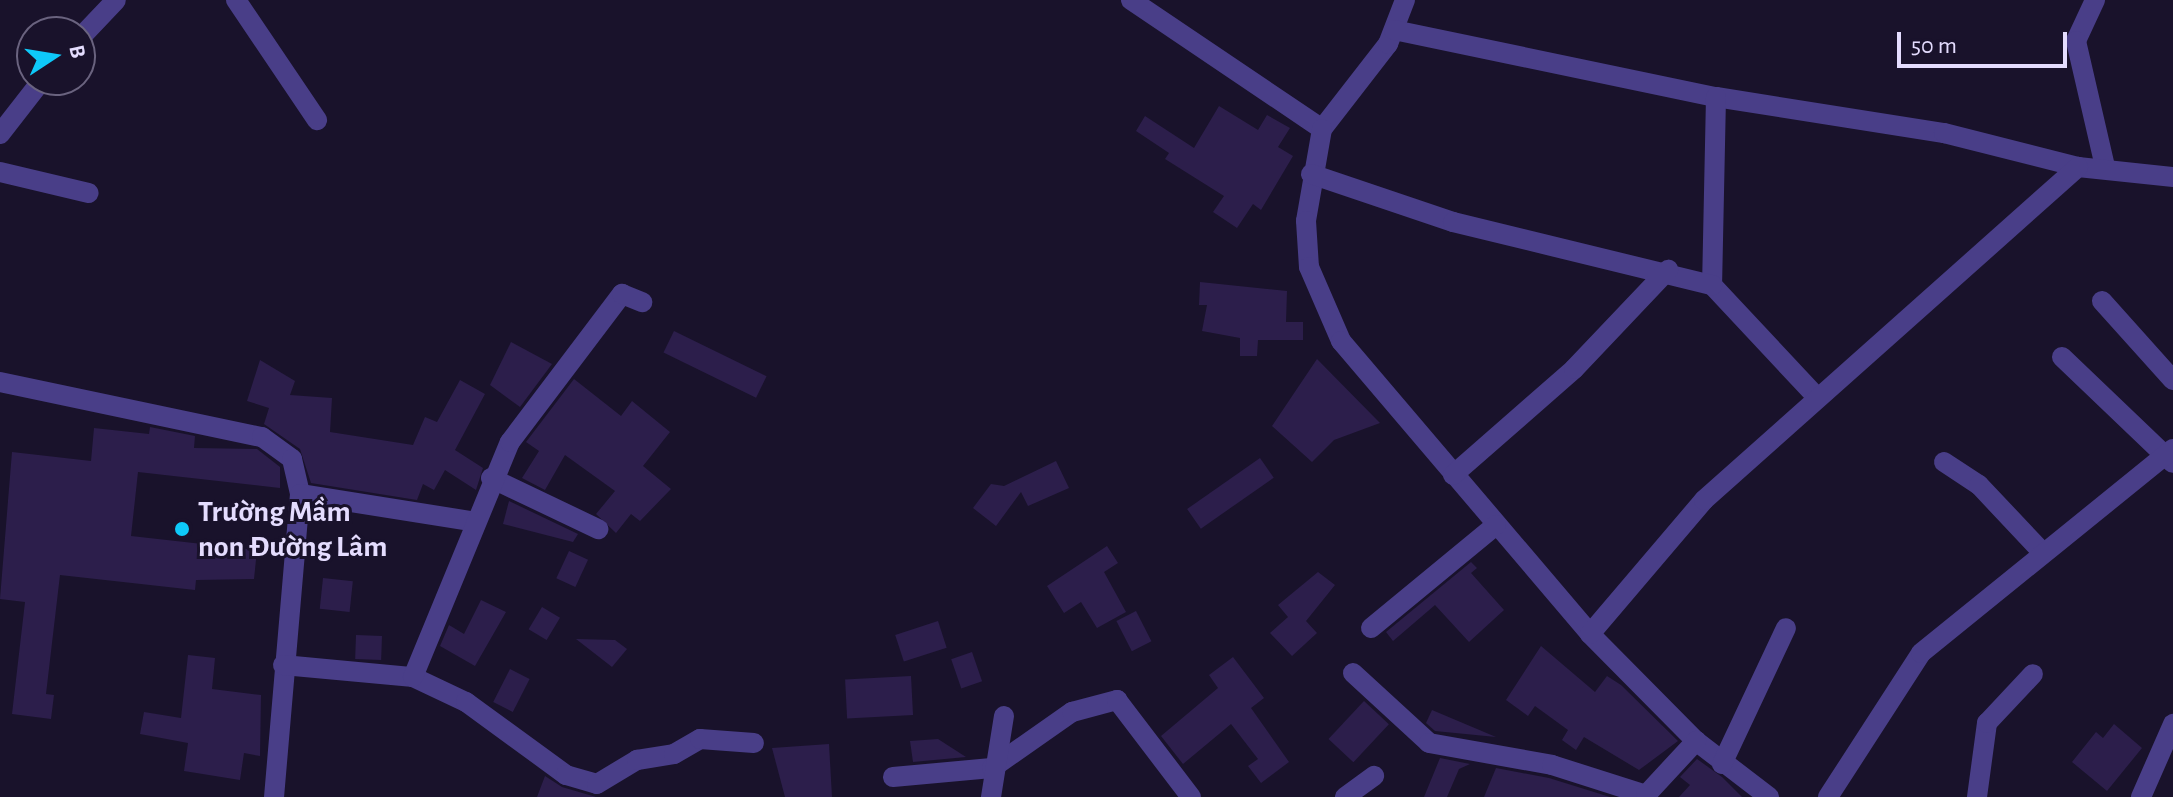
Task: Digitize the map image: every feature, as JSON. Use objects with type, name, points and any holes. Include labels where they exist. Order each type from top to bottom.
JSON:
[{"type":"street","points":[[96,21],[116,0]]},
{"type":"street","points":[[236,0],[317,120]]},
{"type":"street","points":[[1131,0],[1322,129]]},
{"type":"street","points":[[1405,0],[1394,30],[1322,129],[1311,174],[1309,267],[1322,309],[1453,475],[1590,634],[1696,741],[1756,793]]},
{"type":"street","points":[[2095,0],[2076,41],[2105,167]]},
{"type":"street","points":[[1394,30],[1716,97],[1944,133],[2078,167],[2105,167],[2173,177]]},
{"type":"street","points":[[0,134],[30,96]]},
{"type":"street","points":[[1712,285],[1716,97]]},
{"type":"street","points":[[1590,634],[1704,500],[1815,395],[2078,167]]},
{"type":"street","points":[[0,172],[89,193]]},
{"type":"street","points":[[1311,174],[1453,222],[1668,270],[1712,285],[1815,395]]},
{"type":"street","points":[[1453,475],[1563,380],[1668,270]]},
{"type":"street","points":[[413,677],[491,478],[622,294],[642,302]]},
{"type":"street","points":[[2102,301],[2173,380]]},
{"type":"street","points":[[1828,797],[1921,653],[2043,553],[2170,456],[2062,357]]},
{"type":"street","points":[[0,382],[262,437],[292,459],[300,494],[274,797]]},
{"type":"street","points":[[1944,462],[1979,485],[2043,553]]},
{"type":"street","points":[[491,478],[598,529]]},
{"type":"street","points":[[300,494],[476,522]]},
{"type":"street","points":[[1371,628],[1496,525]]},
{"type":"street","points":[[1722,764],[1786,628]]},
{"type":"street","points":[[283,665],[413,677],[466,702],[566,775],[597,784],[637,760],[674,754],[700,739],[719,735],[754,743]]},
{"type":"street","points":[[1353,673],[1429,743],[1537,761],[1646,795],[1696,741]]},
{"type":"street","points":[[1977,797],[1987,723],[2033,674]]},
{"type":"street","points":[[893,777],[992,768],[1072,712],[1117,700],[1191,797]]},
{"type":"street","points":[[991,797],[992,768],[1004,716]]},
{"type":"street","points":[[2141,797],[2173,724]]},
{"type":"street","points":[[1345,797],[1374,776]]},
{"type":"building","points":[[1219,106],[1258,130],[1267,115],[1290,128],[1278,147],[1293,156],[1261,210],[1253,204],[1237,228],[1213,212],[1224,196],[1165,159],[1169,153],[1136,131],[1145,116],[1194,148]]},
{"type":"building","points":[[1200,282],[1287,291],[1286,322],[1303,322],[1303,340],[1258,340],[1257,356],[1240,356],[1240,338],[1202,331],[1207,305],[1199,305]]},
{"type":"building","points":[[674,331],[767,376],[756,398],[663,353]]},
{"type":"building","points":[[511,342],[552,364],[520,407],[490,385]]},
{"type":"building","points":[[1317,359],[1380,423],[1334,440],[1312,462],[1272,426]]},
{"type":"building","points":[[260,360],[295,381],[290,395],[332,398],[330,432],[413,445],[425,417],[437,422],[460,380],[485,394],[455,450],[483,468],[476,490],[445,470],[434,490],[423,484],[417,500],[311,483],[300,449],[264,424],[269,408],[247,401]]},
{"type":"building","points":[[574,379],[621,416],[632,401],[670,432],[643,466],[671,489],[640,521],[631,514],[616,533],[596,514],[615,491],[565,455],[545,490],[522,478],[539,451],[526,442]]},
{"type":"building","points":[[150,427],[195,436],[194,448],[257,449],[280,467],[280,488],[138,472],[131,536],[257,550],[254,579],[196,580],[195,590],[60,575],[46,694],[54,695],[51,719],[12,714],[25,602],[0,599],[12,452],[91,461],[94,428],[149,434]]},
{"type":"building","points":[[1260,458],[1274,478],[1201,529],[1187,509]]},
{"type":"building","points":[[1056,461],[1069,488],[1028,506],[1021,492],[996,526],[973,508],[991,484],[1004,486]]},
{"type":"building","points":[[509,501],[578,534],[573,542],[503,524]]},
{"type":"building","points":[[1107,546],[1118,563],[1104,572],[1126,612],[1097,628],[1081,602],[1064,613],[1047,586]]},
{"type":"building","points":[[569,551],[588,560],[575,587],[556,578]]},
{"type":"building","points":[[1471,562],[1477,568],[1471,573],[1504,610],[1469,642],[1435,605],[1393,641],[1386,632]]},
{"type":"building","points":[[1318,572],[1335,585],[1306,621],[1317,633],[1292,656],[1270,633],[1288,617],[1278,605]]},
{"type":"building","points":[[323,578],[353,581],[350,612],[320,609]]},
{"type":"building","points":[[481,600],[506,612],[475,666],[440,646],[449,625],[464,634]]},
{"type":"building","points":[[542,607],[560,618],[547,640],[529,629]]},
{"type":"building","points":[[1136,611],[1151,641],[1132,651],[1116,621]]},
{"type":"building","points":[[938,621],[947,648],[904,662],[895,635]]},
{"type":"building","points":[[356,635],[382,636],[381,660],[355,659]]},
{"type":"building","points":[[576,639],[615,640],[627,649],[612,667]]},
{"type":"building","points":[[1541,646],[1595,692],[1607,676],[1621,685],[1678,741],[1639,770],[1584,737],[1576,750],[1562,740],[1568,730],[1535,706],[1528,716],[1506,700]]},
{"type":"building","points":[[972,652],[982,681],[961,688],[951,659]]},
{"type":"building","points":[[188,655],[215,658],[212,689],[261,695],[260,756],[244,753],[240,780],[184,771],[188,743],[140,734],[144,712],[181,718]]},
{"type":"building","points":[[1233,657],[1264,698],[1251,708],[1289,762],[1261,783],[1248,766],[1258,759],[1231,724],[1183,764],[1161,736],[1218,688],[1209,675]]},
{"type":"building","points":[[510,669],[530,679],[513,712],[493,702]]},
{"type":"building","points":[[911,676],[913,715],[847,718],[845,679]]},
{"type":"building","points":[[1364,701],[1389,724],[1353,762],[1329,739]]},
{"type":"building","points":[[1432,710],[1496,737],[1435,731],[1426,723]]},
{"type":"building","points":[[2114,724],[2142,748],[2107,791],[2072,762],[2096,732],[2103,738]]},
{"type":"building","points":[[938,739],[966,757],[913,762],[910,741]]},
{"type":"building","points":[[829,744],[832,797],[785,797],[772,748]]},
{"type":"building","points":[[1440,758],[1470,764],[1459,769],[1447,797],[1424,797]]},
{"type":"building","points":[[1697,759],[1742,797],[1679,797],[1690,785],[1680,777]]},
{"type":"building","points":[[1496,768],[1549,778],[1610,797],[1484,797]]},
{"type":"building","points":[[545,776],[562,787],[596,797],[537,797]]},
{"type":"place","name":"Trường Mầm non Đường Lâm","points":[[182,529]]}]
